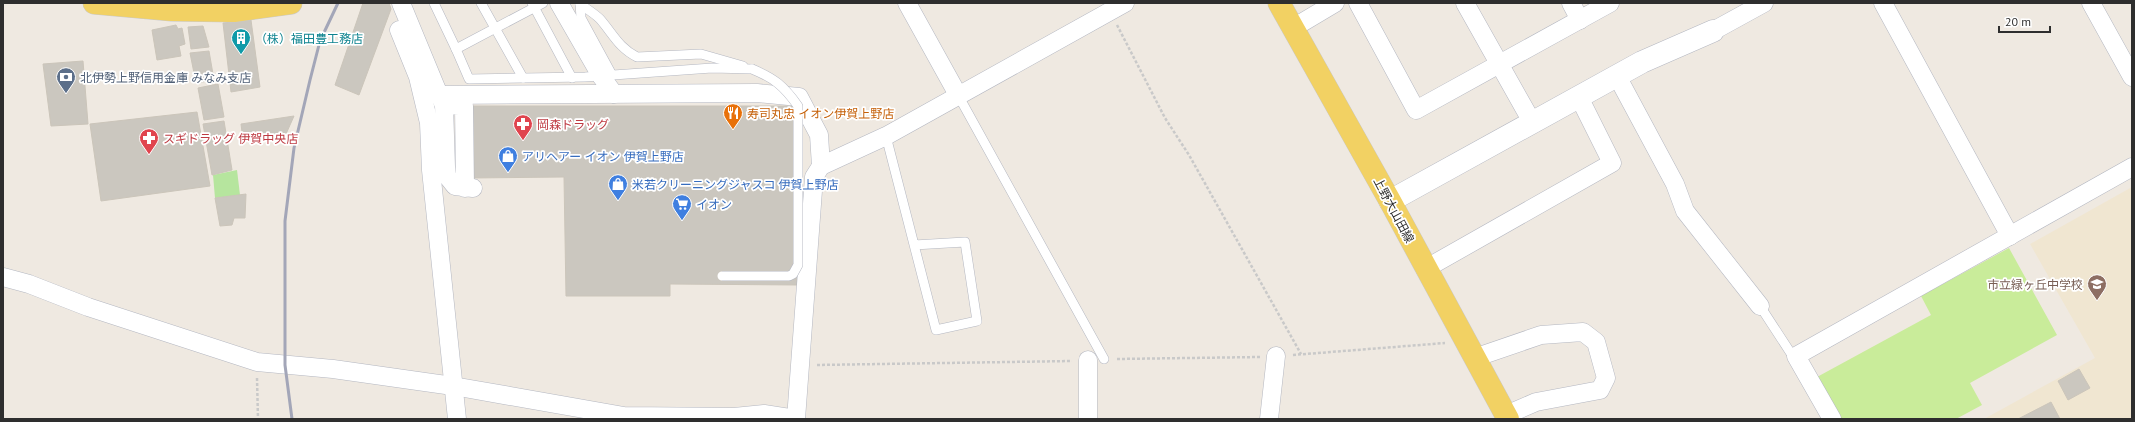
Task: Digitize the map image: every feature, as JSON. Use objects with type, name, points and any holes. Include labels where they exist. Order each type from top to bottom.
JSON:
[{"type":"main road","points":[[94,3],[234,11],[291,3]]},
{"type":"main road","name":"上野大山田線","points":[[1279,3],[1390,201],[1425,269],[1507,417]]},
{"type":"street","points":[[389,3],[418,77],[429,123],[431,170],[457,419]]},
{"type":"street","points":[[401,3],[442,100],[447,176],[455,186],[469,188],[467,132],[464,106],[442,100]]},
{"type":"street","points":[[559,3],[599,76],[614,94]]},
{"type":"street","points":[[907,3],[958,95]]},
{"type":"street","points":[[1293,28],[1335,3]]},
{"type":"street","points":[[1358,3],[1416,110],[1610,3]]},
{"type":"street","points":[[1465,3],[1532,122]]},
{"type":"street","points":[[1570,3],[1580,20]]},
{"type":"street","points":[[1883,3],[2010,236]]},
{"type":"street","points":[[2091,3],[2132,77]]},
{"type":"street","points":[[1390,201],[1642,62],[1713,31],[1756,5]]},
{"type":"street","points":[[3,277],[29,284],[88,307],[257,362],[333,369],[453,386],[624,416],[734,417],[764,414],[796,419],[814,177],[822,166],[886,136],[1117,7]]},
{"type":"street","points":[[1617,76],[1675,184],[1685,211],[1760,306]]},
{"type":"street","points":[[442,100],[614,94],[757,93],[799,97],[819,135],[822,166]]},
{"type":"street","points":[[1425,269],[1612,163],[1578,97]]},
{"type":"street","points":[[1832,419],[1796,356],[2132,167]]},
{"type":"street","points":[[1474,358],[1541,335],[1583,332],[1596,342],[1606,378],[1600,390],[1536,402],[1507,417]]},
{"type":"street","points":[[1268,419],[1276,356]]},
{"type":"street","points":[[1088,419],[1096,360]]},
{"type":"lane","points":[[434,3],[469,79],[572,78],[712,68],[752,69]]},
{"type":"lane","points":[[481,3],[523,78]]},
{"type":"lane","points":[[456,49],[495,29],[533,5],[543,3]]},
{"type":"lane","points":[[580,4],[581,18],[599,76]]},
{"type":"lane","points":[[580,4],[600,19],[616,42],[628,53],[637,57],[701,54],[752,69],[771,77],[787,90],[798,106],[798,265],[793,274],[782,277],[722,276]]},
{"type":"lane","points":[[533,5],[572,78]]},
{"type":"lane","points":[[958,95],[1096,360]]},
{"type":"lane","points":[[886,136],[914,245],[936,330],[976,321],[965,242],[914,245]]},
{"type":"lane","points":[[1760,306],[1790,352],[1796,356]]},
{"type":"path","points":[[1117,7],[1165,118],[1189,155],[1301,354]]},
{"type":"path","points":[[800,366],[1276,356],[1447,343],[1463,336]]},
{"type":"path","points":[[257,362],[258,419]]},
{"type":"shaded area","name":"市立緑ヶ丘中学校","points":[[2132,187],[2132,419],[1984,419],[2095,358],[2030,244]]},
{"type":"green space","points":[[237,170],[240,195],[215,198],[213,175]]},
{"type":"green space","points":[[2009,248],[2057,335],[1970,383],[1982,405],[1956,419],[1840,419],[1817,377],[1931,315],[1921,296]]},
{"type":"building","points":[[363,3],[389,3],[391,9],[359,95],[335,85]]},
{"type":"building","name":"（株）福田豊工務店","points":[[251,20],[260,87],[231,92],[223,23]]},
{"type":"building","points":[[176,25],[178,29],[182,28],[185,44],[179,46],[181,56],[157,60],[152,30]]},
{"type":"building","points":[[203,26],[209,47],[191,49],[188,27]]},
{"type":"building","points":[[209,51],[214,80],[196,83],[190,53]]},
{"type":"building","name":"北伊勢上野信用金庫 みなみ支店","points":[[83,61],[88,124],[51,126],[43,64]]},
{"type":"building","points":[[218,84],[224,117],[204,120],[198,88]]},
{"type":"building","name":"イオン","points":[[470,106],[798,106],[798,285],[670,284],[670,296],[566,296],[564,177],[471,178]]},
{"type":"building","name":"スギドラッグ 伊賀中央店","points":[[197,112],[210,186],[101,201],[90,124]]},
{"type":"building","points":[[294,116],[286,134],[243,140],[241,124]]},
{"type":"building","points":[[224,121],[232,170],[212,175],[203,124]]},
{"type":"building","points":[[246,194],[245,218],[234,218],[232,225],[220,226],[215,198]]},
{"type":"building","points":[[2079,369],[2090,388],[2068,400],[2058,381]]},
{"type":"building","points":[[2051,402],[2060,419],[2018,419]]},
{"type":"railway","points":[[292,419],[285,365],[285,221],[294,148],[310,80],[320,41],[338,3]]},
{"type":"place","name":"（株）福田豊工務店","points":[[241,55]]},
{"type":"place","name":"北伊勢上野信用金庫 みなみ支店","points":[[66,94]]},
{"type":"place","name":"寿司丸忠 イオン伊賀上野店","points":[[733,130]]},
{"type":"place","name":"岡森ドラッグ","points":[[523,141]]},
{"type":"place","name":"スギドラッグ 伊賀中央店","points":[[149,155]]},
{"type":"place","name":"アリヘアー イオン 伊賀上野店","points":[[508,173]]},
{"type":"place","name":"米若クリーニングジャスコ 伊賀上野店","points":[[618,201]]},
{"type":"place","name":"イオン","points":[[682,221]]},
{"type":"place","name":"市立緑ヶ丘中学校","points":[[2097,301]]}]
